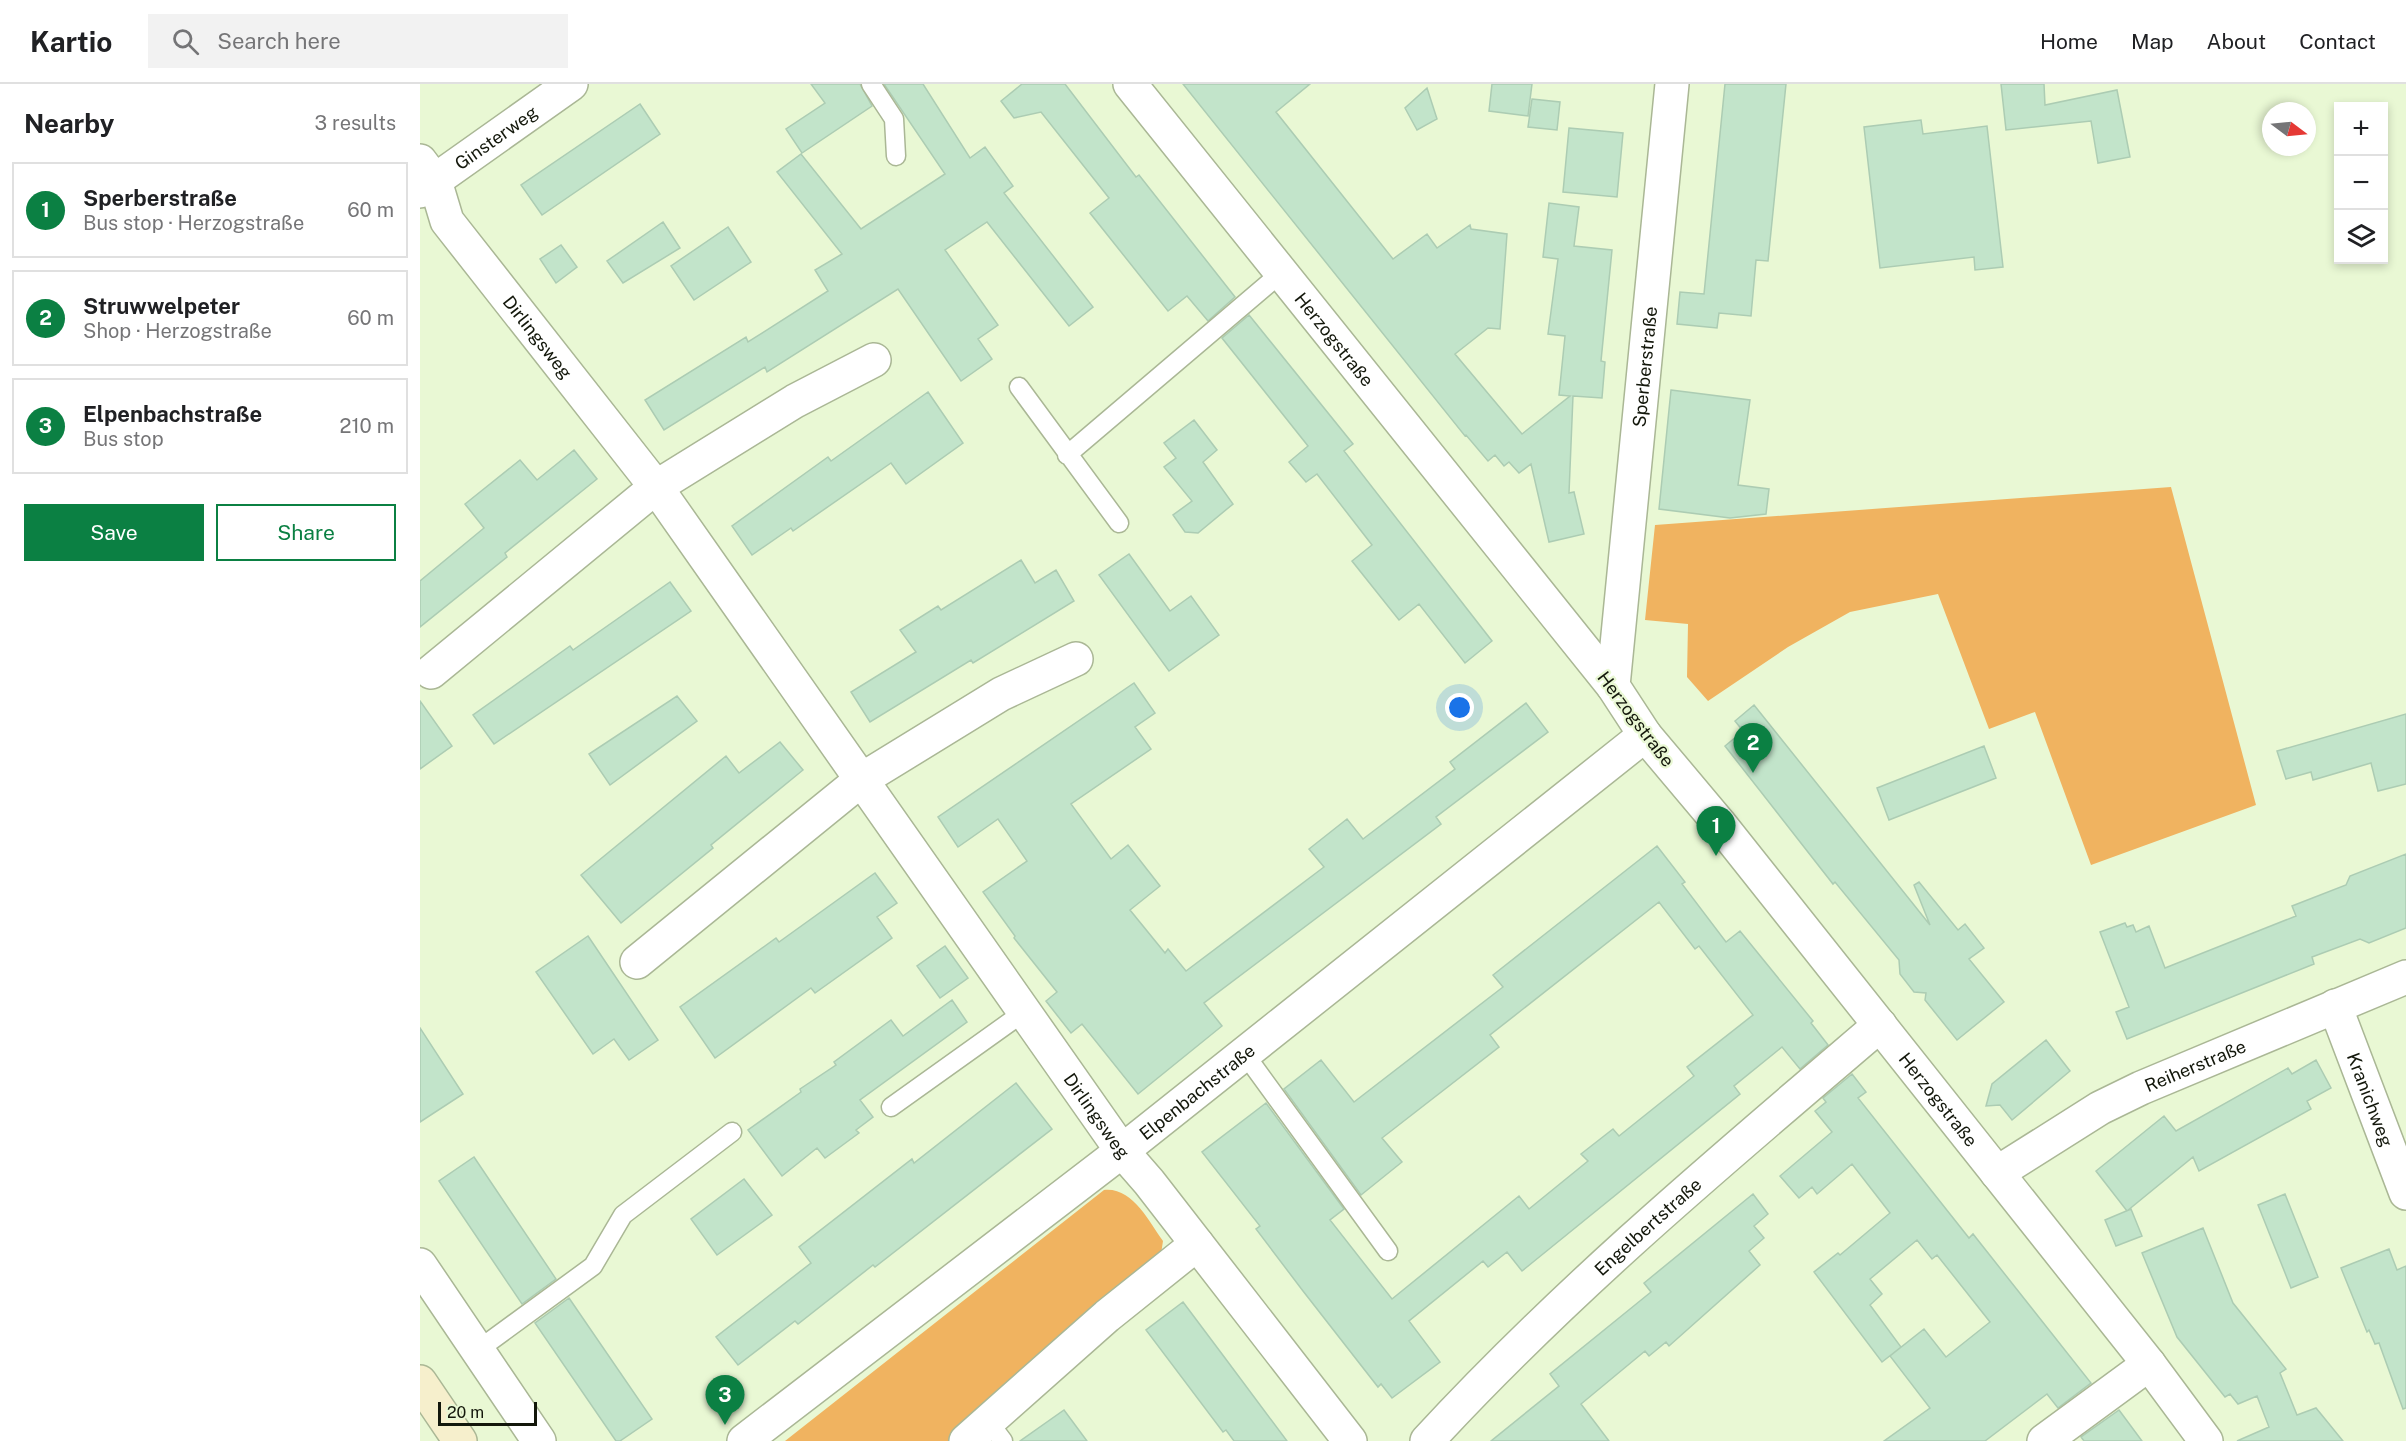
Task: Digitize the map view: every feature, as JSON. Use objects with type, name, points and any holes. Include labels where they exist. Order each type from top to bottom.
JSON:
[{"type":"main road","points":[[420,1382],[460,1441]]},
{"type":"street","name":"Ginsterweg","points":[[425,178],[571,84]]},
{"type":"street","name":"Herzogstraße","points":[[1130,84],[1613,686],[1645,735],[1719,823],[2150,1364],[2206,1441]]},
{"type":"street","name":"Sperberstraße","points":[[1613,686],[1672,84]]},
{"type":"street","name":"Dirlingsweg","points":[[425,178],[447,221],[656,486],[1122,1151],[1149,1182],[1350,1441]]},
{"type":"street","points":[[431,672],[656,486],[795,401],[874,360]]},
{"type":"street","points":[[637,962],[861,780],[1000,694],[1076,659]]},
{"type":"street","name":"Elpenbachstraße","points":[[744,1441],[1122,1151],[1645,735]]},
{"type":"street","name":"Reiherstraße","points":[[1997,1173],[2100,1108],[2141,1088],[2406,977]]},
{"type":"street","name":"Kranichweg","points":[[2335,1006],[2404,1179]]},
{"type":"street","name":"Engelbertstraße","points":[[1427,1441],[1500,1366],[1646,1228],[1880,1025]]},
{"type":"street","points":[[986,1434],[1107,1316],[1197,1244]]},
{"type":"street","points":[[420,1265],[539,1441]]},
{"type":"street","points":[[2044,1441],[2150,1364]]},
{"type":"lane","points":[[871,84],[894,119],[896,156]]},
{"type":"lane","points":[[1067,455],[1281,273]]},
{"type":"lane","points":[[1019,387],[1119,523]]},
{"type":"lane","points":[[891,1107],[1024,1012]]},
{"type":"lane","points":[[1244,1053],[1388,1251]]},
{"type":"lane","points":[[478,1350],[593,1266],[623,1215],[732,1132]]},
{"type":"shaded area","points":[[2171,487],[2256,805],[2091,865],[2035,712],[1989,729],[1938,594],[1850,612],[1788,647],[1708,701],[1687,677],[1688,624],[1645,620],[1655,525]]},
{"type":"shaded area","points":[[1104,1190],[1123,1194],[1139,1207],[1163,1241],[1161,1254],[952,1441],[785,1441]]},
{"type":"building","points":[[811,84],[860,84],[872,106],[802,153],[786,129],[825,103]]},
{"type":"building","points":[[884,84],[923,84],[970,158],[985,147],[1013,186],[1004,193],[1093,307],[1069,326],[987,222],[945,250],[998,325],[978,339],[992,359],[961,381],[898,289],[767,372],[765,367],[664,430],[645,400],[746,337],[748,342],[828,291],[815,270],[842,254],[777,172],[801,154],[861,229],[945,174]]},
{"type":"building","points":[[1022,84],[1065,84],[1136,177],[1139,175],[1235,297],[1208,321],[1187,296],[1168,311],[1090,213],[1109,198],[1041,112],[1014,118],[1001,101]]},
{"type":"building","points":[[1183,84],[1310,84],[1276,112],[1393,259],[1427,234],[1437,248],[1470,225],[1471,229],[1507,234],[1500,329],[1488,328],[1455,354],[1522,434],[1570,396],[1559,395],[1565,336],[1548,334],[1558,259],[1543,257],[1549,203],[1579,207],[1574,246],[1612,250],[1601,361],[1605,362],[1602,398],[1573,396],[1569,493],[1574,492],[1584,534],[1549,542],[1531,464],[1519,473],[1509,462],[1504,466],[1495,455],[1488,461],[1465,436]]},
{"type":"building","points":[[1492,84],[1532,84],[1528,116],[1489,111]]},
{"type":"building","points":[[1725,84],[1786,84],[1768,261],[1756,260],[1751,316],[1719,313],[1717,328],[1677,324],[1680,292],[1704,294]]},
{"type":"building","points":[[2001,84],[2044,84],[2045,105],[2117,90],[2130,157],[2098,163],[2091,121],[2006,130]]},
{"type":"building","points":[[1427,88],[1437,119],[1417,130],[1405,108]]},
{"type":"building","points":[[1532,99],[1560,102],[1557,130],[1528,127]]},
{"type":"building","points":[[640,104],[660,134],[542,215],[521,185]]},
{"type":"building","points":[[1921,120],[1923,134],[1987,126],[2003,267],[1975,270],[1974,257],[1880,268],[1864,127]]},
{"type":"building","points":[[1569,128],[1623,133],[1617,197],[1563,192]]},
{"type":"building","points":[[663,222],[680,248],[623,283],[607,261]]},
{"type":"building","points":[[728,227],[751,262],[694,300],[671,266]]},
{"type":"building","points":[[561,245],[577,267],[556,283],[540,259]]},
{"type":"building","points":[[1249,315],[1353,444],[1344,451],[1492,641],[1465,663],[1419,604],[1399,620],[1352,561],[1372,545],[1317,474],[1306,482],[1289,462],[1308,446],[1222,338]]},
{"type":"building","points":[[1671,390],[1750,400],[1738,485],[1769,489],[1766,514],[1730,518],[1659,509]]},
{"type":"building","points":[[928,392],[963,443],[906,484],[891,463],[793,531],[791,528],[752,555],[732,526],[828,457],[831,461]]},
{"type":"building","points":[[1194,420],[1217,450],[1203,462],[1233,504],[1198,533],[1185,532],[1173,515],[1192,501],[1164,467],[1176,458],[1164,443]]},
{"type":"building","points":[[574,450],[597,479],[505,553],[507,557],[420,627],[420,581],[484,528],[465,504],[520,460],[537,480]]},
{"type":"building","points":[[1129,554],[1170,611],[1191,596],[1219,635],[1169,671],[1099,575]]},
{"type":"building","points":[[1021,560],[1035,583],[1056,570],[1074,601],[973,663],[971,660],[870,722],[851,692],[916,652],[900,630],[938,606],[941,610]]},
{"type":"building","points":[[670,582],[691,611],[494,744],[473,715],[570,646],[573,650]]},
{"type":"building","points":[[1134,683],[1155,713],[1135,727],[1151,749],[1071,804],[1111,859],[1128,845],[1160,886],[1130,910],[1165,953],[1168,949],[1186,971],[1324,867],[1309,849],[1347,819],[1363,839],[1455,769],[1450,762],[1526,703],[1548,732],[1436,817],[1441,824],[1204,1003],[1222,1026],[1138,1094],[1082,1024],[1071,1033],[1046,1001],[1057,992],[1014,938],[1015,936],[983,892],[1027,861],[998,819],[958,847],[938,817]]},
{"type":"building","points":[[677,696],[697,721],[610,785],[589,754]]},
{"type":"building","points":[[420,701],[452,746],[420,769]]},
{"type":"building","points":[[1754,705],[1930,925],[1914,885],[1919,882],[1958,930],[1965,924],[1984,948],[1969,959],[2004,1002],[1957,1040],[1925,1000],[1926,993],[1914,992],[1900,974],[1899,960],[1835,882],[1833,884],[1725,746],[1743,731],[1735,721]]},
{"type":"building","points":[[2406,714],[2406,784],[2378,791],[2371,763],[2313,780],[2311,772],[2286,779],[2277,751]]},
{"type":"building","points":[[780,742],[803,770],[621,923],[581,875],[726,756],[739,773]]},
{"type":"building","points":[[1984,746],[1996,778],[1889,820],[1877,788]]},
{"type":"building","points":[[1657,846],[1685,882],[1682,884],[1726,942],[1740,931],[1813,1021],[1811,1023],[1828,1045],[1800,1069],[1782,1047],[1734,1086],[1740,1094],[1522,1271],[1507,1252],[1488,1267],[1483,1261],[1409,1321],[1440,1362],[1392,1398],[1381,1384],[1378,1387],[1303,1291],[1256,1229],[1260,1226],[1202,1152],[1266,1103],[1344,1209],[1330,1220],[1392,1299],[1519,1196],[1529,1209],[1588,1161],[1581,1154],[1613,1129],[1619,1136],[1694,1076],[1687,1067],[1753,1015],[1699,946],[1695,949],[1659,902],[1490,1035],[1499,1047],[1382,1138],[1402,1162],[1361,1195],[1284,1089],[1321,1060],[1354,1102],[1503,987],[1493,975]]},
{"type":"building","points":[[2406,854],[2406,928],[2369,943],[2360,939],[2312,957],[2314,964],[2127,1039],[2116,1012],[2129,1007],[2100,932],[2125,923],[2127,927],[2133,925],[2136,932],[2149,926],[2165,968],[2296,916],[2292,906],[2346,885],[2350,876]]},
{"type":"building","points":[[875,873],[897,903],[877,917],[892,938],[815,993],[811,988],[715,1058],[680,1007],[776,938],[779,942]]},
{"type":"building","points":[[588,936],[658,1040],[629,1060],[614,1039],[593,1054],[536,972]]},
{"type":"building","points":[[945,946],[968,978],[940,998],[917,966]]},
{"type":"building","points":[[952,1000],[967,1022],[860,1100],[873,1117],[856,1130],[859,1133],[825,1158],[817,1148],[782,1176],[748,1130],[801,1092],[800,1089],[836,1065],[834,1062],[891,1020],[903,1036]]},
{"type":"building","points":[[420,1028],[463,1094],[420,1122]]},
{"type":"building","points":[[2046,1040],[2070,1071],[2012,1120],[2000,1105],[1986,1106],[1992,1084]]},
{"type":"building","points":[[2316,1060],[2331,1088],[2307,1101],[2311,1109],[2199,1171],[2193,1157],[2127,1211],[2096,1171],[2164,1116],[2176,1131],[2288,1068],[2292,1074]]},
{"type":"building","points":[[1852,1074],[1866,1092],[1858,1098],[1969,1238],[1973,1234],[2091,1383],[2058,1408],[2047,1394],[1985,1441],[1884,1441],[1930,1408],[1890,1356],[1924,1329],[1946,1357],[1990,1322],[1937,1255],[1932,1259],[1917,1240],[1870,1279],[1882,1294],[1870,1305],[1901,1347],[1882,1362],[1814,1272],[1838,1253],[1840,1255],[1890,1213],[1852,1164],[1817,1194],[1812,1187],[1799,1198],[1780,1176],[1832,1132],[1815,1111],[1826,1102],[1823,1098]]},
{"type":"building","points":[[1016,1083],[1052,1129],[875,1267],[873,1265],[798,1324],[795,1321],[738,1365],[716,1337],[811,1263],[799,1247],[912,1159],[914,1163]]},
{"type":"building","points":[[474,1157],[556,1279],[522,1304],[439,1181]]},
{"type":"building","points":[[744,1179],[772,1215],[717,1255],[691,1219]]},
{"type":"building","points":[[1753,1194],[1768,1214],[1754,1226],[1764,1238],[1749,1251],[1760,1265],[1669,1346],[1666,1342],[1649,1356],[1645,1351],[1581,1404],[1609,1441],[1491,1441],[1559,1386],[1550,1374],[1651,1292],[1644,1283]]},
{"type":"building","points":[[2285,1194],[2318,1277],[2291,1288],[2258,1205]]},
{"type":"building","points":[[2131,1209],[2142,1236],[2116,1246],[2105,1220]]},
{"type":"building","points":[[2203,1228],[2233,1303],[2286,1369],[2280,1373],[2297,1415],[2316,1408],[2343,1441],[2237,1441],[2269,1427],[2257,1396],[2238,1404],[2230,1394],[2225,1397],[2177,1337],[2142,1253]]},
{"type":"building","points":[[2389,1249],[2397,1270],[2406,1266],[2406,1408],[2403,1409],[2379,1343],[2375,1344],[2369,1330],[2367,1332],[2341,1268]]},
{"type":"building","points":[[569,1298],[652,1419],[620,1441],[616,1441],[535,1323]]},
{"type":"building","points":[[1183,1302],[1287,1441],[1234,1441],[1226,1430],[1223,1432],[1146,1330]]},
{"type":"building","points":[[1064,1410],[1087,1441],[1020,1441]]},
{"type":"building","points":[[2119,1410],[2142,1441],[2084,1441],[2081,1437]]},
{"type":"place","name":"Struwwelpeter","points":[[1753,773]]},
{"type":"place","name":"Sperberstraße","points":[[1716,856]]},
{"type":"place","name":"Elpenbachstraße","points":[[725,1425]]}]
